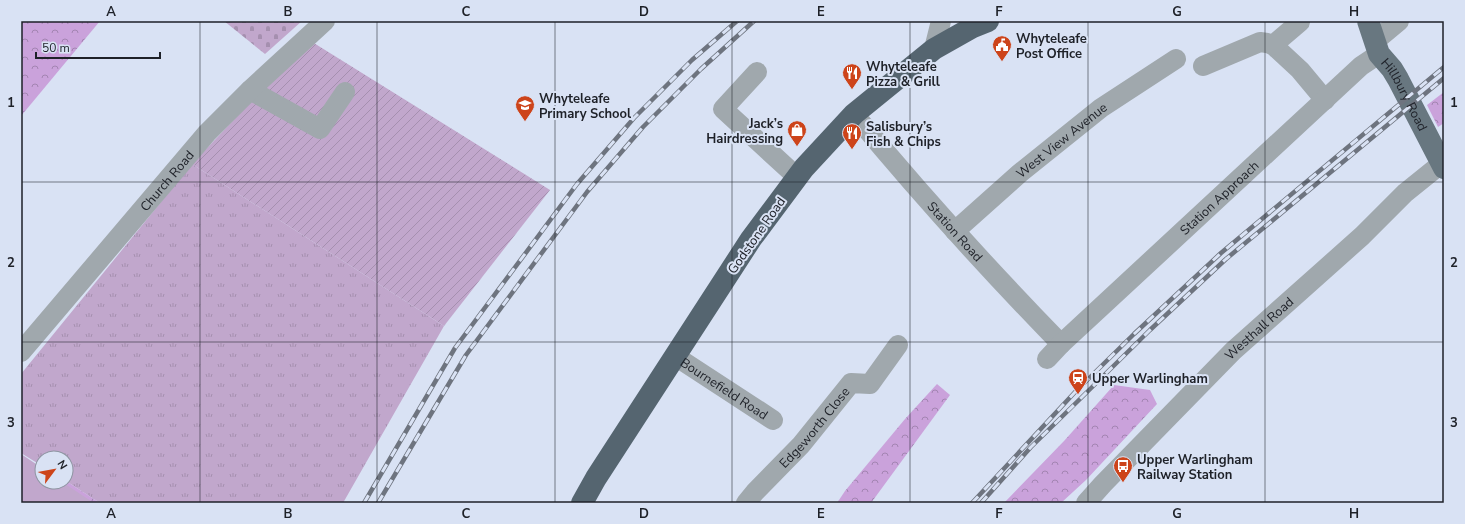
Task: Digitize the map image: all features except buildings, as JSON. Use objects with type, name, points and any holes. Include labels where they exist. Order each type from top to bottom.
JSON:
[{"type":"highway","name":"Godstone Road","points":[[582,503],[596,478],[751,239],[804,168],[854,114],[934,49],[973,27],[988,21]]},
{"type":"main road","name":"Hillbury Road","points":[[1374,39],[1398,79],[1443,166]]},
{"type":"street","name":"Church Road","points":[[21,352],[207,133],[250,90],[326,21]]},
{"type":"street","points":[[934,49],[941,21]]},
{"type":"street","name":"Station Approach","points":[[1047,359],[1061,344],[1361,66],[1374,39],[1399,21]]},
{"type":"street","points":[[1273,45],[1300,22]]},
{"type":"street","points":[[1203,66],[1260,42],[1267,43],[1273,45],[1300,70],[1325,100]]},
{"type":"street","name":"West View Avenue","points":[[955,231],[1020,173],[1101,108],[1176,59]]},
{"type":"street","points":[[757,72],[723,109],[797,177]]},
{"type":"street","points":[[250,90],[320,129],[345,92]]},
{"type":"street","name":"Station Road","points":[[854,114],[918,191],[1061,344]]},
{"type":"street","name":"Westhall Road","points":[[1086,503],[1233,351],[1362,236],[1405,193],[1443,166]]},
{"type":"street","name":"Edgeworth Close","points":[[746,503],[801,445],[851,383],[870,384],[898,345]]},
{"type":"street","name":"Bournefield Road","points":[[675,356],[773,420]]},
{"type":"green space","points":[[21,21],[100,21],[21,116]]},
{"type":"green space","points":[[224,21],[302,21],[265,54]]},
{"type":"green space","points":[[309,40],[550,190],[444,326],[192,164]]},
{"type":"green space","points":[[1444,92],[1444,123],[1438,127],[1427,105]]},
{"type":"green space","points":[[192,164],[444,326],[343,503],[100,503],[74,486],[74,450],[34,450],[34,461],[21,453],[21,374]]},
{"type":"green space","points":[[937,384],[950,395],[871,503],[837,503],[845,491],[905,419]]},
{"type":"green space","points":[[1114,385],[1150,390],[1157,404],[1086,480],[1061,503],[1004,503],[1064,441]]},
{"type":"green space","points":[[21,454],[34,463],[34,490],[74,490],[94,503],[21,503]]},
{"type":"green space","points":[[74,486],[100,503],[81,503],[63,490],[74,490]]},
{"type":"railway","points":[[364,503],[455,348],[577,184],[634,118],[692,60],[737,21]]},
{"type":"railway","points":[[378,503],[466,355],[587,192],[643,127],[701,69],[754,21]]},
{"type":"railway","points":[[972,503],[1076,391],[1134,334],[1221,253],[1444,67]]},
{"type":"railway","points":[[981,503],[1031,447],[1150,330],[1226,259],[1444,78]]},
{"type":"place","name":"Whyteleafe Post Office","points":[[1002,62]]},
{"type":"place","name":"Whyteleafe Pizza & Grill","points":[[852,90]]},
{"type":"place","name":"Whyteleafe Primary School","points":[[525,122]]},
{"type":"place","name":"Jack’s Hairdressing","points":[[797,147]]},
{"type":"place","name":"Salisbury’s Fish & Chips","points":[[852,150]]},
{"type":"place","name":"Upper Warlingham","points":[[1078,395]]},
{"type":"place","name":"Upper Warlingham Railway Station","points":[[1123,483]]}]
